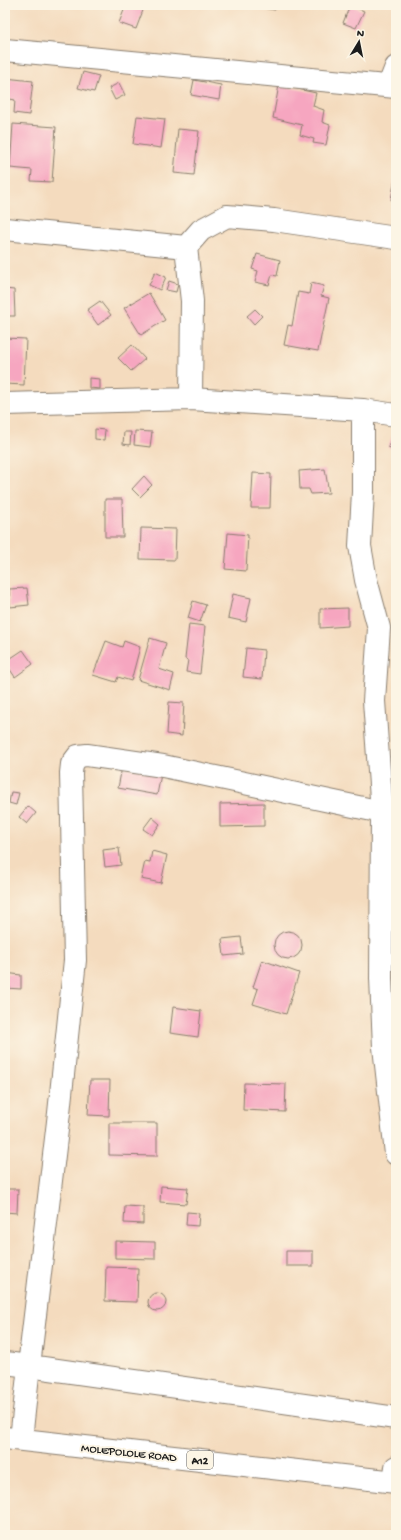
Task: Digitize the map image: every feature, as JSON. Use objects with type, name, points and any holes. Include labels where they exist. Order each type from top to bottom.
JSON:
[{"type":"street","points":[[5,50],[394,80]]},
{"type":"street","points":[[191,399],[192,301],[186,247],[202,230],[227,216],[274,220],[396,238]]},
{"type":"street","points":[[5,229],[186,247]]},
{"type":"street","points":[[5,404],[191,399],[363,410],[396,415]]},
{"type":"street","points":[[363,410],[363,492],[360,546],[366,580],[379,628],[374,701],[389,814],[381,978],[384,1047],[396,1154]]},
{"type":"street","points":[[13,1439],[29,1366],[59,1113],[75,960],[72,764],[78,756],[87,755],[163,766],[389,814]]},
{"type":"street","points":[[5,1363],[396,1418]]},
{"type":"street","name":"MOLEPOLOLE ROAD","points":[[13,1439],[395,1477]]},
{"type":"building","points":[[126,5],[145,5],[136,29],[119,23]]},
{"type":"building","points":[[256,5],[276,5],[275,10],[256,7]]},
{"type":"building","points":[[350,5],[364,11],[356,28],[343,23]]},
{"type":"building","points":[[83,72],[99,76],[94,92],[78,88]]},
{"type":"building","points":[[5,78],[33,81],[29,115],[14,113],[15,100],[5,98]]},
{"type":"building","points":[[194,80],[221,85],[219,100],[191,95]]},
{"type":"building","points":[[119,83],[125,95],[115,100],[109,88]]},
{"type":"building","points":[[279,85],[316,93],[313,106],[324,110],[322,122],[330,125],[326,145],[313,143],[314,139],[300,135],[302,125],[273,118]]},
{"type":"building","points":[[137,116],[165,119],[161,148],[133,144]]},
{"type":"building","points":[[13,124],[56,127],[52,182],[31,181],[32,170],[10,168]]},
{"type":"building","points":[[178,129],[199,131],[194,175],[174,173]]},
{"type":"building","points":[[395,179],[396,200],[391,200]]},
{"type":"building","points":[[257,254],[280,260],[277,276],[272,275],[269,285],[255,282],[258,271],[252,269]]},
{"type":"building","points":[[155,272],[166,277],[160,290],[149,285]]},
{"type":"building","points":[[169,281],[178,284],[176,292],[166,290]]},
{"type":"building","points":[[311,283],[324,286],[321,296],[329,298],[318,351],[284,345],[288,325],[292,326],[298,292],[309,294]]},
{"type":"building","points":[[5,289],[14,290],[15,316],[5,316]]},
{"type":"building","points":[[149,293],[165,320],[141,335],[124,308]]},
{"type":"building","points":[[100,301],[111,315],[98,325],[87,310]]},
{"type":"building","points":[[255,309],[262,316],[254,324],[247,316]]},
{"type":"building","points":[[5,338],[26,339],[24,385],[5,384]]},
{"type":"building","points":[[132,345],[145,359],[131,371],[118,358]]},
{"type":"building","points":[[89,378],[100,379],[100,389],[89,388]]},
{"type":"building","points":[[95,429],[105,430],[104,440],[95,439]]},
{"type":"building","points":[[135,431],[152,432],[150,447],[134,445]]},
{"type":"building","points":[[124,432],[131,432],[130,445],[123,444]]},
{"type":"building","points":[[393,435],[396,436],[396,450],[388,447]]},
{"type":"building","points":[[325,469],[329,493],[311,494],[309,489],[300,489],[299,471]]},
{"type":"building","points":[[253,473],[271,474],[270,508],[251,508]]},
{"type":"building","points":[[144,476],[152,485],[140,497],[132,489]]},
{"type":"building","points":[[105,499],[122,499],[123,537],[105,537]]},
{"type":"building","points":[[141,528],[176,529],[175,560],[140,559]]},
{"type":"building","points":[[228,533],[248,535],[246,571],[225,569]]},
{"type":"building","points":[[27,588],[29,605],[10,607],[9,589]]},
{"type":"building","points":[[233,594],[251,598],[246,622],[228,618]]},
{"type":"building","points":[[193,601],[206,605],[200,622],[188,618]]},
{"type":"building","points":[[348,608],[348,626],[320,628],[320,609]]},
{"type":"building","points":[[189,624],[205,626],[200,674],[186,672],[188,660],[185,659]]},
{"type":"building","points":[[150,638],[166,643],[159,669],[174,674],[170,690],[138,680]]},
{"type":"building","points":[[106,641],[122,647],[124,641],[140,647],[131,681],[118,677],[116,682],[93,675]]},
{"type":"building","points":[[246,648],[264,650],[262,679],[243,677]]},
{"type":"building","points":[[23,650],[33,664],[15,677],[5,662]]},
{"type":"building","points":[[169,702],[184,703],[182,736],[167,734]]},
{"type":"building","points":[[122,767],[161,774],[157,795],[118,788]]},
{"type":"building","points":[[11,792],[19,793],[16,805],[9,803]]},
{"type":"building","points":[[264,803],[264,826],[220,827],[220,804]]},
{"type":"building","points":[[28,806],[36,813],[27,824],[19,817]]},
{"type":"building","points":[[152,817],[160,824],[152,835],[143,829]]},
{"type":"building","points":[[119,848],[121,865],[105,867],[103,850]]},
{"type":"building","points":[[152,851],[167,855],[161,883],[141,879],[145,861],[150,862]]},
{"type":"building","points":[[288,931],[298,935],[302,945],[298,955],[288,959],[278,955],[274,945],[278,935]]},
{"type":"building","points":[[241,937],[243,954],[224,956],[222,939]]},
{"type":"building","points":[[262,960],[299,973],[286,1014],[253,1004],[258,989],[253,987]]},
{"type":"building","points":[[5,973],[21,975],[21,989],[5,988]]},
{"type":"building","points":[[173,1007],[201,1011],[198,1037],[170,1033]]},
{"type":"building","points":[[90,1080],[110,1080],[109,1116],[88,1115]]},
{"type":"building","points":[[244,1083],[286,1084],[285,1112],[243,1110]]},
{"type":"building","points":[[109,1123],[157,1123],[157,1156],[109,1155]]},
{"type":"building","points":[[161,1186],[188,1188],[186,1204],[160,1202]]},
{"type":"building","points":[[5,1189],[18,1189],[17,1213],[5,1212]]},
{"type":"building","points":[[125,1206],[143,1207],[143,1224],[124,1223]]},
{"type":"building","points":[[187,1212],[199,1213],[198,1226],[186,1225]]},
{"type":"building","points":[[115,1241],[155,1242],[155,1259],[115,1258]]},
{"type":"building","points":[[286,1251],[313,1251],[313,1266],[286,1266]]},
{"type":"building","points":[[106,1267],[138,1268],[137,1302],[105,1301]]},
{"type":"building","points":[[157,1293],[163,1296],[166,1302],[163,1308],[157,1311],[151,1308],[148,1302],[151,1296]]}]
